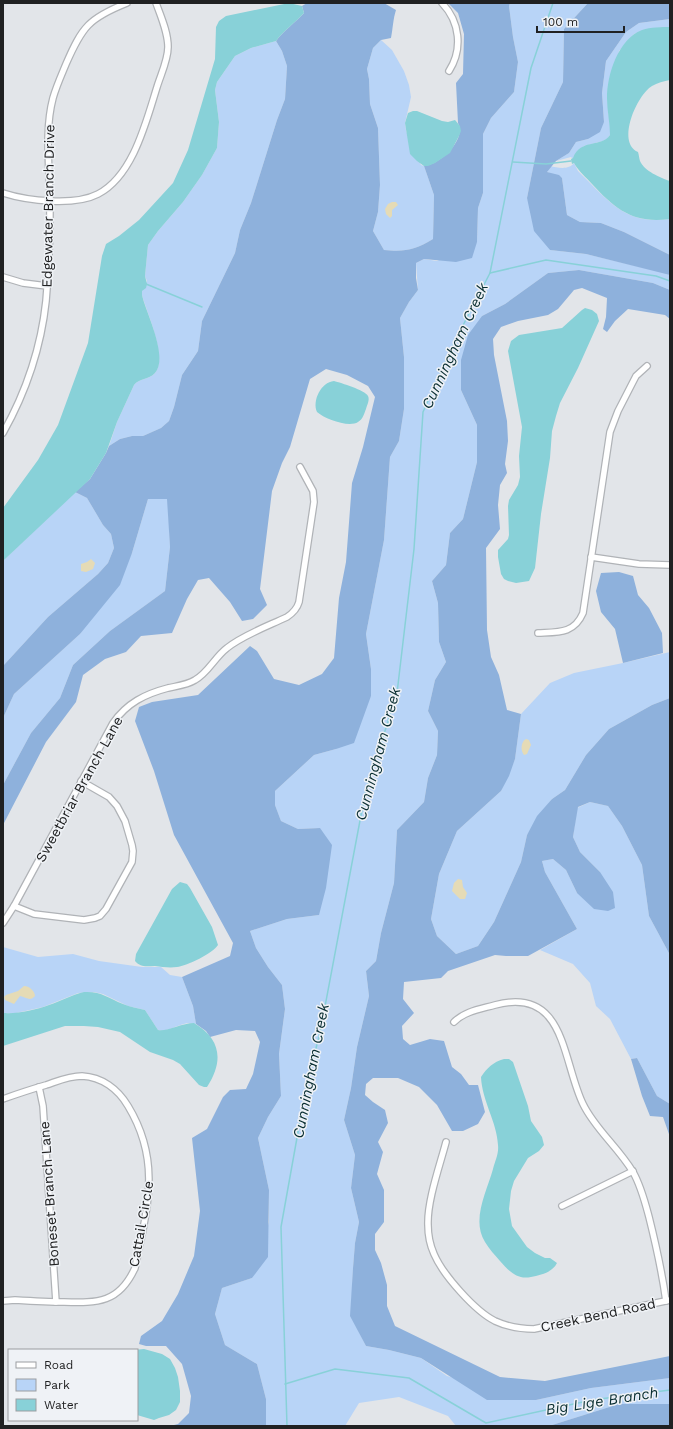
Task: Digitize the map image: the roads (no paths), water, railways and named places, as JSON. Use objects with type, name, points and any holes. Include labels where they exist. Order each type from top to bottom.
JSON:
[{"type":"street","name":"Edgewater Branch Drive","points":[[3,433],[21,397],[36,355],[44,319],[47,286],[50,200],[49,127],[52,99],[71,51],[83,31],[92,21],[103,13],[127,3]]},
{"type":"street","points":[[3,193],[28,200],[78,200],[85,199],[99,193],[111,185],[131,158],[142,135],[167,57],[167,34],[156,3]]},
{"type":"street","points":[[442,3],[454,20],[458,39],[456,57],[449,71]]},
{"type":"street","points":[[3,277],[23,283],[47,286]]},
{"type":"street","points":[[538,633],[561,632],[567,630],[572,627],[583,613],[610,432],[613,421],[636,376],[647,366]]},
{"type":"street","name":"Sweetbriar Branch Lane","points":[[3,923],[14,906],[113,723],[127,707],[144,695],[195,680],[206,672],[225,649],[233,643],[287,617],[295,611],[299,602],[314,502],[312,491],[300,467]]},
{"type":"street","points":[[591,557],[639,564],[670,565]]},
{"type":"street","points":[[14,906],[34,914],[84,920],[95,918],[100,916],[106,909],[132,862],[132,844],[122,813],[108,797],[81,781]]},
{"type":"street","points":[[454,1022],[463,1014],[509,1002],[531,1005],[549,1017],[558,1029],[575,1084],[586,1110],[598,1129],[613,1145],[633,1171],[641,1188],[657,1246],[668,1300]]},
{"type":"street","name":"Cattail Circle","points":[[3,1099],[67,1078],[81,1076],[96,1079],[108,1085],[122,1096],[134,1116],[145,1145],[149,1168],[149,1191],[135,1268],[127,1282],[115,1294],[96,1302],[3,1301]]},
{"type":"street","name":"Boneset Branch Lane","points":[[40,1087],[43,1106],[56,1302]]},
{"type":"street","name":"Creek Bend Road","points":[[446,1142],[429,1208],[428,1226],[430,1240],[435,1256],[441,1266],[473,1304],[487,1316],[515,1328],[534,1329],[668,1300]]},
{"type":"street","points":[[562,1206],[633,1171]]},
{"type":"water","points":[[289,3],[302,6],[304,13],[282,33],[276,41],[251,48],[235,56],[217,82],[215,90],[219,122],[217,148],[202,175],[183,202],[148,245],[145,276],[147,284],[146,288],[142,291],[142,295],[158,346],[159,366],[153,375],[139,381],[134,385],[117,422],[106,453],[90,479],[3,561],[3,508],[38,460],[58,425],[88,343],[102,256],[106,244],[139,220],[173,183],[188,150],[215,59],[216,27],[219,21],[226,16]]},
{"type":"water","points":[[670,27],[670,80],[656,84],[646,91],[635,108],[629,129],[629,139],[632,147],[638,152],[642,165],[653,174],[670,181],[670,219],[646,219],[626,213],[609,201],[580,172],[574,163],[572,164],[571,159],[581,148],[586,145],[602,141],[610,135],[607,108],[609,79],[620,49],[626,41],[642,30]]},
{"type":"water","points":[[417,111],[442,121],[448,122],[455,120],[460,126],[461,131],[450,153],[428,166],[424,166],[410,154],[405,123],[408,113]]},
{"type":"water","points":[[585,308],[592,310],[597,314],[599,321],[578,368],[560,403],[552,431],[550,458],[541,514],[535,568],[529,581],[516,583],[508,581],[504,579],[501,574],[498,550],[508,539],[509,535],[508,506],[509,500],[518,485],[520,477],[519,456],[522,427],[508,351],[511,341],[519,335],[562,328]]},
{"type":"water","points":[[334,381],[358,389],[368,396],[369,401],[365,413],[360,421],[354,424],[337,422],[317,412],[316,403],[319,393],[325,385]]},
{"type":"water","points":[[180,882],[187,884],[190,888],[212,927],[218,945],[193,962],[181,966],[169,967],[140,965],[135,961],[136,954],[172,889]]},
{"type":"water","points":[[84,992],[100,994],[126,1005],[145,1010],[158,1030],[165,1030],[184,1024],[194,1023],[203,1029],[210,1036],[217,1051],[216,1068],[207,1087],[199,1085],[180,1064],[173,1060],[150,1052],[120,1032],[98,1027],[65,1026],[3,1046],[3,1013],[20,1012],[38,1008]]},
{"type":"water","points":[[504,1059],[509,1059],[513,1062],[528,1106],[531,1121],[542,1137],[544,1145],[539,1151],[528,1158],[514,1181],[509,1209],[512,1226],[527,1247],[535,1253],[545,1258],[550,1258],[557,1263],[546,1273],[526,1278],[514,1274],[490,1250],[481,1233],[480,1224],[480,1215],[484,1196],[497,1157],[498,1148],[497,1136],[484,1095],[481,1077],[491,1066]]},
{"type":"water","points":[[144,1349],[162,1354],[170,1359],[175,1368],[178,1377],[180,1402],[176,1410],[169,1415],[154,1420],[138,1415],[138,1350]]},
{"type":"waterway","name":"Cunningham Creek","points":[[287,1426],[281,1227],[307,1082],[320,1033],[365,794],[397,693],[414,549],[423,412],[457,337],[490,273],[531,68],[553,3]]},
{"type":"waterway","points":[[513,162],[546,164],[571,161]]},
{"type":"waterway","points":[[490,273],[546,260],[656,276],[670,281]]},
{"type":"waterway","points":[[146,284],[202,307]]},
{"type":"waterway","name":"Big Lige Branch","points":[[285,1384],[335,1369],[409,1378],[486,1423],[592,1400],[670,1390]]}]
